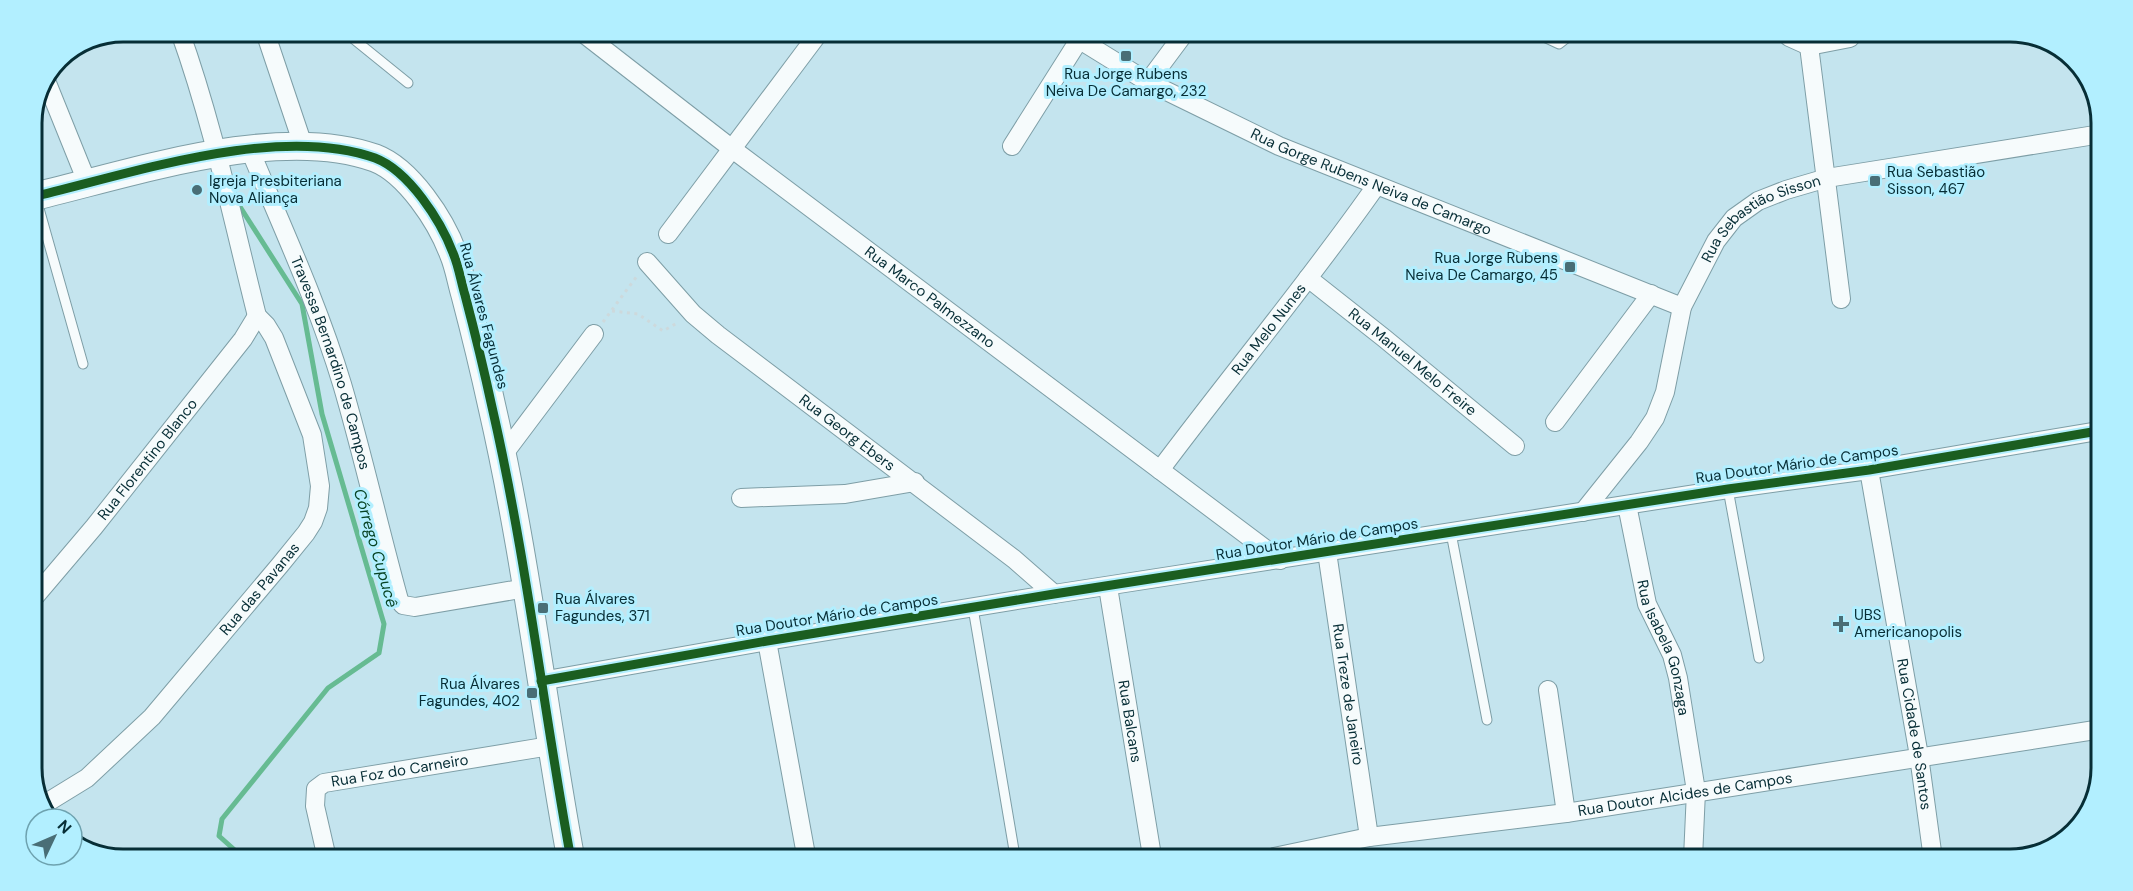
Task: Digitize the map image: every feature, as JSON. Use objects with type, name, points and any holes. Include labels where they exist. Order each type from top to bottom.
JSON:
[{"type":"street","points":[[184,42],[216,154],[257,316]]},
{"type":"street","points":[[268,42],[303,145]]},
{"type":"street","name":"Rua Marco Palmezzano","points":[[595,42],[731,148],[1280,560]]},
{"type":"street","points":[[668,234],[812,42]]},
{"type":"street","points":[[1012,146],[1073,42]]},
{"type":"street","name":"Rua Gorge Rubens Neiva de Camargo","points":[[1084,42],[1148,82],[1279,146],[1682,307]]},
{"type":"street","points":[[1148,82],[1178,42]]},
{"type":"street","points":[[1800,42],[1809,46],[1830,42]]},
{"type":"street","points":[[1809,46],[1841,299]]},
{"type":"street","points":[[50,89],[87,182]]},
{"type":"street","name":"Rua Sebastião Sisson","points":[[1583,512],[1639,442],[1655,418],[1665,392],[1682,307],[1716,241],[1734,218],[1758,201],[1827,178],[2091,136]]},
{"type":"street","name":"Rua Álvares Fagundes","points":[[42,194],[216,154],[303,145],[335,148],[378,159],[422,197],[440,224],[454,255],[475,330],[503,455],[569,849]]},
{"type":"street","name":"Travessa Bernardino de Campos","points":[[250,150],[300,269],[342,384],[399,600],[403,605],[415,607],[526,588]]},
{"type":"street","name":"Rua Melo Nunes","points":[[1160,470],[1308,279],[1376,186]]},
{"type":"street","name":"Rua Georg Ebers","points":[[647,262],[693,314],[915,482],[1014,559],[1054,594]]},
{"type":"street","name":"Rua Manuel Melo Freire","points":[[1308,279],[1384,338],[1515,446]]},
{"type":"street","points":[[1555,422],[1651,294]]},
{"type":"street","name":"Rua Florentino Blanco","points":[[42,588],[94,527],[243,339],[257,316]]},
{"type":"street","name":"Rua das Pavanas","points":[[51,806],[87,778],[152,717],[280,565],[312,522],[318,508],[320,486],[312,435],[274,338],[257,316]]},
{"type":"street","points":[[503,455],[594,334]]},
{"type":"street","name":"Rua Doutor Mário de Campos","points":[[540,681],[1054,594],[1728,489],[1869,470],[2091,431]]},
{"type":"street","name":"Rua Cidade de Santos","points":[[1869,470],[1919,756],[1932,849]]},
{"type":"street","points":[[741,498],[845,494],[915,482]]},
{"type":"street","name":"Rua Isabela Gonzaga","points":[[1627,505],[1647,604],[1672,656],[1678,678],[1696,791],[1693,849]]},
{"type":"street","name":"Rua Treze de Janeiro","points":[[1327,552],[1369,837]]},
{"type":"street","name":"Rua Balcans","points":[[1108,587],[1151,849]]},
{"type":"street","points":[[767,641],[805,849]]},
{"type":"street","points":[[1548,690],[1566,813]]},
{"type":"street","name":"Rua Doutor Alcides de Campos","points":[[1312,849],[1369,837],[1566,813],[2091,731]]},
{"type":"street","name":"Rua Foz do Carneiro","points":[[325,849],[314,796],[316,789],[324,783],[550,746]]},
{"type":"lane","points":[[357,42],[408,84]]},
{"type":"lane","points":[[42,223],[83,364]]},
{"type":"lane","points":[[1728,489],[1759,658]]},
{"type":"lane","points":[[1452,533],[1487,720]]},
{"type":"lane","points":[[973,609],[1014,849]]},
{"type":"path","points":[[594,334],[647,262]]},
{"type":"path","points":[[612,311],[638,314],[663,331],[693,314]]},
{"type":"waterway","name":"Córrego Cupucê","points":[[234,849],[219,836],[222,819],[328,688],[379,653],[384,624],[322,414],[302,304],[237,202]]},
{"type":"cycle path","points":[[42,194],[158,165],[204,156],[250,149],[294,146],[336,149],[375,158],[400,174],[422,198],[441,226],[455,258],[489,393],[525,574],[569,849]]},
{"type":"cycle path","points":[[541,681],[1054,594],[1728,489],[1869,470],[2091,432]]},
{"type":"place","name":"Rua Jorge Rubens Neiva De Camargo, 232","points":[[1126,56]]},
{"type":"place","name":"Rua Sebastião Sisson, 467","points":[[1875,181]]},
{"type":"place","name":"Igreja Presbiteriana Nova Aliança","points":[[197,190]]},
{"type":"place","name":"Rua Jorge Rubens Neiva De Camargo, 45","points":[[1570,267]]},
{"type":"place","name":"Rua Álvares Fagundes, 371","points":[[543,608]]},
{"type":"place","name":"UBS Americanopolis","points":[[1841,624]]},
{"type":"place","name":"Rua Álvares Fagundes, 402","points":[[532,693]]}]
